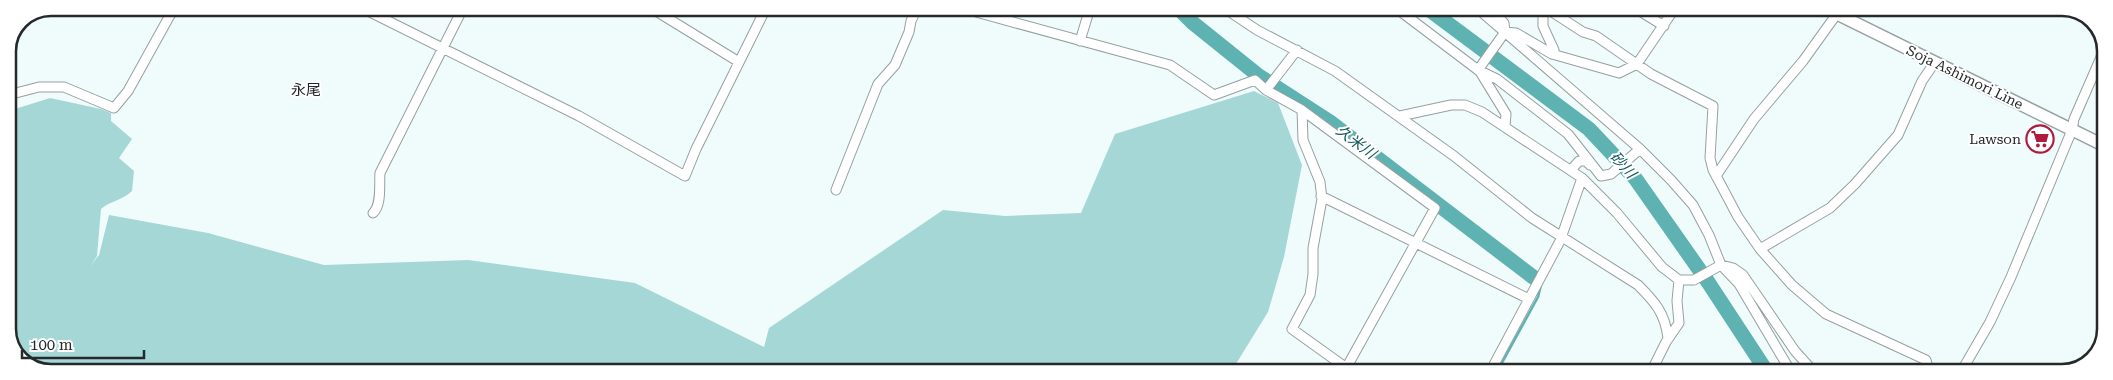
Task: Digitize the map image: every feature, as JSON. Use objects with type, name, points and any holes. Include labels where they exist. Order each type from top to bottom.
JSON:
[{"type":"main road","name":"Soja Ashimori Line","points":[[1849,17],[1935,62],[2097,142]]},
{"type":"street","points":[[16,93],[40,87],[64,87],[114,108],[128,91],[170,16]]},
{"type":"street","points":[[378,16],[579,116],[685,176],[696,149],[762,16]]},
{"type":"street","points":[[373,213],[376,210],[379,195],[380,173],[459,16]]},
{"type":"street","points":[[665,16],[739,62]]},
{"type":"street","points":[[836,190],[878,84],[894,65],[910,32],[913,16]]},
{"type":"street","points":[[992,16],[1170,65],[1214,95],[1255,80],[1269,86],[1435,208],[1351,364]]},
{"type":"street","points":[[1080,41],[1087,17]]},
{"type":"street","points":[[1239,17],[1257,30],[1334,70],[1469,167],[1532,218],[1638,284],[1651,298],[1666,322],[1668,338]]},
{"type":"street","points":[[1407,17],[1478,70],[1497,79],[1568,134],[1601,176]]},
{"type":"street","points":[[1487,17],[1640,148],[1693,205],[1709,235],[1718,266],[1739,284],[1786,364]]},
{"type":"street","points":[[1478,70],[1505,32],[1504,24],[1498,17]]},
{"type":"street","points":[[1544,17],[1543,26],[1554,50],[1552,54]]},
{"type":"street","points":[[1558,17],[1583,32],[1596,36],[1651,74],[1713,106],[1710,158],[1716,176],[1738,216],[1760,249],[1792,285],[1826,314],[1926,360],[1927,364]]},
{"type":"street","points":[[1649,17],[1664,26]]},
{"type":"street","points":[[1505,32],[1516,33],[1552,54],[1619,74],[1636,64],[1670,17]]},
{"type":"street","points":[[1716,176],[1754,119],[1803,61],[1834,17]]},
{"type":"street","points":[[1269,86],[1297,50]]},
{"type":"street","points":[[1760,249],[1830,208],[1855,184],[1898,135],[1922,81],[1935,62]]},
{"type":"street","points":[[1966,364],[1990,322],[2011,277],[2097,66]]},
{"type":"street","points":[[1478,70],[1506,114],[1505,126]]},
{"type":"street","points":[[1400,116],[1435,108],[1464,105],[1482,112],[1505,126],[1582,178],[1616,213],[1662,266],[1679,280],[1694,280],[1718,266],[1733,268],[1743,275],[1795,351],[1807,364]]},
{"type":"street","points":[[1302,110],[1303,140],[1320,182],[1321,196],[1313,248],[1313,274],[1310,295],[1292,329],[1337,364]]},
{"type":"street","points":[[1601,176],[1611,174],[1640,148]]},
{"type":"street","points":[[1571,170],[1579,161],[1586,161],[1601,176]]},
{"type":"street","points":[[1494,364],[1561,237],[1582,178]]},
{"type":"street","points":[[1321,196],[1529,299]]},
{"type":"street","points":[[1655,364],[1668,338],[1679,323],[1677,301],[1679,280]]},
{"type":"shaded area","points":[[1254,91],[1278,103],[1302,165],[1284,257],[1268,312],[1236,364],[46,363],[40,362],[26,354],[17,338],[16,109],[50,98],[111,113],[111,121],[132,139],[119,158],[134,171],[132,191],[101,209],[97,256],[91,265],[99,255],[109,215],[208,233],[324,265],[468,260],[635,283],[764,347],[769,328],[943,210],[1005,216],[1081,213],[1115,134]]},
{"type":"waterway","name":"久米川","points":[[1187,17],[1259,76],[1330,122],[1533,277]]},
{"type":"waterway","name":"砂川","points":[[1439,17],[1589,129],[1635,178],[1708,282],[1762,364]]},
{"type":"waterway","points":[[1502,364],[1538,297],[1541,285]]},
{"type":"place","name":"Lawson","points":[[2040,139]]},
{"type":"district","name":"永尾","points":[[306,90]]}]
